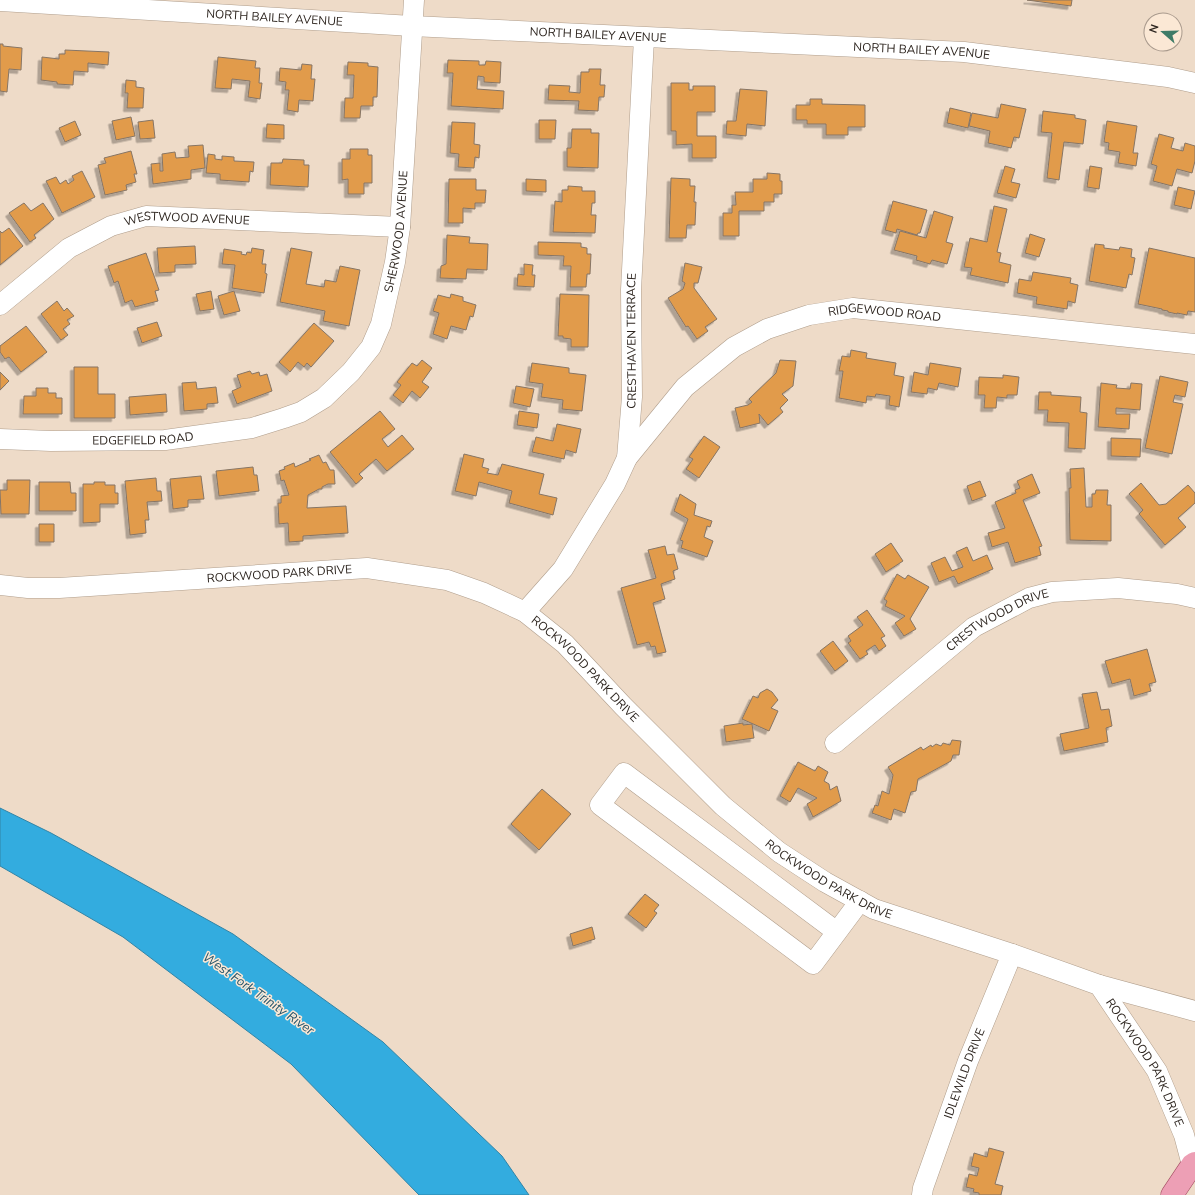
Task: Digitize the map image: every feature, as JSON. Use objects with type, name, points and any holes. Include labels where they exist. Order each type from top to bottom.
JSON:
[{"type":"main road","points":[[1172,1195],[1194,1164]]},
{"type":"street","name":"SHERWOOD AVENUE","points":[[284,418],[301,412],[324,398],[351,372],[371,347],[381,324],[395,262],[400,227],[414,0]]},
{"type":"street","name":"NORTH BAILEY AVENUE","points":[[0,1],[412,26],[964,52],[1168,77],[1195,83]]},
{"type":"street","name":"CRESTHAVEN TERRACE","points":[[525,612],[563,569],[615,484],[627,458],[632,397],[631,290],[644,38]]},
{"type":"street","name":"WESTWOOD AVENUE","points":[[0,305],[69,248],[111,226],[146,216],[400,227]]},
{"type":"street","name":"RIDGEWOOD ROAD","points":[[627,458],[685,387],[734,347],[767,329],[809,315],[853,308],[1195,344]]},
{"type":"street","name":"EDGEFIELD ROAD","points":[[0,439],[51,441],[165,440],[252,428],[284,418]]},
{"type":"street","name":"ROCKWOOD PARK DRIVE","points":[[0,585],[28,588],[59,588],[366,568],[447,580],[484,593],[525,612],[565,644],[623,706],[723,806],[780,852],[825,882],[874,909],[1012,954],[1099,985],[1195,1011]]},
{"type":"street","name":"CRESTWOOD DRIVE","points":[[835,743],[974,627],[1029,598],[1052,592],[1118,588],[1177,594],[1195,598]]},
{"type":"street","points":[[837,932],[624,773],[600,805],[813,964],[860,902]]},
{"type":"street","name":"IDLEWILD DRIVE","points":[[922,1195],[923,1188],[968,1061],[1012,954]]},
{"type":"street","name":"ROCKWOOD PARK DRIVE","points":[[1099,985],[1157,1071],[1184,1135],[1194,1164]]},
{"type":"water","name":"West Fork Trinity River","points":[[0,808],[51,833],[233,934],[383,1042],[502,1156],[529,1195],[419,1195],[291,1064],[123,937],[0,866]]},
{"type":"building","points":[[1027,0],[1072,0],[1071,6]]},
{"type":"building","points":[[0,44],[3,44],[3,46],[22,48],[21,70],[9,69],[7,92],[0,91]]},
{"type":"building","points":[[65,50],[109,52],[108,65],[88,63],[88,72],[74,71],[73,85],[57,84],[57,82],[41,80],[42,57],[59,59],[59,54],[65,54]]},
{"type":"building","points":[[218,57],[256,61],[255,68],[260,68],[259,83],[262,83],[260,99],[248,97],[250,81],[232,79],[231,89],[215,88]]},
{"type":"building","points":[[448,60],[479,61],[479,65],[485,65],[486,61],[501,62],[500,83],[484,82],[484,77],[478,76],[477,89],[504,91],[503,109],[451,106],[453,73],[447,73]]},
{"type":"building","points":[[348,62],[368,63],[368,66],[378,67],[377,97],[373,97],[373,106],[361,106],[360,118],[344,118],[345,98],[353,98],[354,75],[347,75]]},
{"type":"building","points":[[302,64],[312,65],[311,79],[315,79],[313,101],[299,100],[298,112],[287,110],[289,90],[285,90],[286,82],[279,81],[280,68],[301,70]]},
{"type":"building","points":[[589,69],[601,69],[600,85],[605,85],[604,97],[599,97],[598,111],[578,110],[579,101],[548,100],[549,85],[570,86],[569,92],[580,93],[581,72],[589,72]]},
{"type":"building","points":[[126,80],[136,81],[136,87],[144,88],[143,108],[127,108],[128,93],[125,93]]},
{"type":"building","points":[[671,83],[689,83],[689,90],[693,90],[693,86],[715,86],[715,112],[697,112],[697,136],[716,136],[716,158],[692,158],[692,144],[676,145],[676,131],[671,131]]},
{"type":"building","points":[[740,89],[767,91],[765,126],[747,124],[746,136],[726,134],[727,121],[736,121]]},
{"type":"building","points":[[810,99],[822,99],[822,104],[865,105],[865,127],[848,127],[848,135],[826,135],[826,124],[807,124],[807,120],[796,120],[796,105],[810,105]]},
{"type":"building","points":[[1001,104],[1026,109],[1019,138],[1014,137],[1011,148],[988,143],[990,131],[969,126],[972,113],[998,118]]},
{"type":"building","points":[[950,108],[971,113],[968,128],[947,123]]},
{"type":"building","points":[[1043,111],[1075,115],[1075,118],[1086,120],[1083,144],[1064,142],[1059,180],[1047,178],[1052,133],[1041,132]]},
{"type":"building","points":[[131,117],[135,136],[116,140],[112,121]]},
{"type":"building","points":[[153,120],[155,138],[140,139],[138,122]]},
{"type":"building","points":[[539,120],[556,120],[555,139],[539,139]]},
{"type":"building","points":[[75,121],[81,135],[65,142],[59,128]]},
{"type":"building","points":[[1107,121],[1137,126],[1133,153],[1138,153],[1136,166],[1118,163],[1120,152],[1108,150],[1109,143],[1104,142]]},
{"type":"building","points":[[452,122],[475,123],[474,144],[480,145],[479,158],[475,157],[474,168],[458,167],[459,154],[450,153]]},
{"type":"building","points":[[267,124],[284,125],[284,139],[266,138]]},
{"type":"building","points":[[572,129],[591,129],[591,133],[599,133],[598,168],[567,167],[567,148],[571,148]]},
{"type":"building","points":[[1159,134],[1174,138],[1171,148],[1183,151],[1185,143],[1195,146],[1195,161],[1192,173],[1177,169],[1172,186],[1153,181],[1157,166],[1151,164]]},
{"type":"building","points":[[203,145],[205,168],[191,170],[191,179],[153,184],[151,164],[160,163],[160,171],[163,171],[162,154],[175,152],[176,158],[189,157],[188,146]]},
{"type":"building","points":[[350,149],[368,149],[368,155],[372,155],[372,183],[364,183],[364,194],[348,194],[348,179],[342,180],[342,159],[350,159]]},
{"type":"building","points":[[131,151],[137,174],[134,174],[136,182],[126,185],[127,190],[105,195],[98,165],[106,163],[104,158]]},
{"type":"building","points":[[208,154],[215,155],[215,159],[222,160],[222,156],[234,157],[234,161],[254,162],[253,172],[250,171],[249,182],[220,180],[220,174],[206,173]]},
{"type":"building","points":[[283,159],[304,160],[304,165],[309,165],[308,187],[270,185],[271,163],[282,163]]},
{"type":"building","points":[[1005,166],[1015,169],[1011,182],[1020,184],[1016,198],[997,193]]},
{"type":"building","points":[[1090,166],[1102,168],[1099,189],[1087,187]]},
{"type":"building","points":[[82,171],[95,197],[62,213],[46,181],[56,177],[60,184],[66,180],[68,184],[74,180],[72,176]]},
{"type":"building","points":[[767,173],[780,174],[780,181],[782,181],[782,194],[774,194],[774,202],[764,202],[764,211],[739,211],[739,236],[723,236],[723,213],[732,213],[732,205],[736,205],[735,192],[753,192],[753,179],[767,179]]},
{"type":"building","points":[[671,178],[690,179],[690,186],[695,186],[695,225],[687,225],[686,238],[669,238]]},
{"type":"building","points":[[449,179],[476,179],[476,190],[486,190],[485,203],[475,203],[475,209],[463,208],[463,223],[448,223]]},
{"type":"building","points":[[526,179],[546,180],[546,192],[526,191]]},
{"type":"building","points":[[568,186],[582,187],[582,191],[595,191],[595,203],[592,203],[591,215],[596,215],[595,233],[553,232],[555,201],[562,202],[562,190],[568,190]]},
{"type":"building","points":[[1178,187],[1195,191],[1191,209],[1174,205]]},
{"type":"building","points":[[893,201],[927,210],[920,233],[917,235],[897,229],[896,233],[885,230]]},
{"type":"building","points":[[24,203],[31,211],[43,203],[54,219],[34,235],[36,238],[30,242],[9,213]]},
{"type":"building","points":[[994,206],[1007,209],[997,252],[1001,253],[999,262],[1011,265],[1008,283],[970,275],[972,268],[964,267],[970,238],[987,242]]},
{"type":"building","points":[[934,211],[953,217],[946,242],[953,244],[947,264],[932,260],[930,264],[916,260],[917,256],[894,250],[900,231],[926,238]]},
{"type":"building","points":[[9,228],[23,246],[0,265],[0,231],[2,233]]},
{"type":"building","points":[[1030,234],[1045,239],[1039,257],[1025,253]]},
{"type":"building","points":[[447,235],[470,237],[469,243],[488,244],[487,270],[467,269],[466,279],[440,278],[441,266],[446,264]]},
{"type":"building","points":[[538,242],[581,243],[581,247],[587,248],[587,254],[591,254],[590,274],[587,274],[586,287],[570,287],[571,266],[563,266],[564,256],[538,255]]},
{"type":"building","points":[[1095,244],[1104,245],[1104,248],[1119,250],[1120,247],[1132,249],[1131,257],[1135,258],[1132,275],[1129,274],[1126,288],[1089,281]]},
{"type":"building","points":[[195,246],[196,264],[175,265],[175,272],[159,273],[157,248]]},
{"type":"building","points":[[252,248],[264,250],[262,264],[266,264],[265,273],[267,274],[264,293],[232,288],[235,265],[222,264],[224,249],[242,252],[241,254],[246,255],[247,252],[251,253]]},
{"type":"building","points":[[291,248],[312,252],[306,284],[324,287],[325,280],[336,282],[340,266],[360,270],[349,326],[323,321],[325,311],[280,302]]},
{"type":"building","points":[[1149,248],[1195,258],[1195,312],[1188,311],[1187,315],[1177,314],[1138,304]]},
{"type":"building","points":[[146,253],[159,290],[155,291],[158,301],[135,307],[132,300],[125,303],[118,281],[114,283],[108,266]]},
{"type":"building","points":[[685,263],[702,267],[698,283],[694,283],[694,288],[717,319],[705,327],[708,331],[697,339],[688,326],[686,327],[668,298],[683,289],[685,283],[682,281]]},
{"type":"building","points":[[524,264],[533,265],[532,275],[535,275],[534,287],[517,286],[518,274],[524,275]]},
{"type":"building","points":[[1033,272],[1071,278],[1070,283],[1078,285],[1075,303],[1068,301],[1067,309],[1036,304],[1037,297],[1017,293],[1019,279],[1031,281]]},
{"type":"building","points":[[211,291],[214,309],[200,311],[196,294]]},
{"type":"building","points":[[234,291],[240,311],[224,315],[218,296]]},
{"type":"building","points":[[451,294],[463,297],[463,301],[476,305],[473,317],[470,316],[466,330],[451,326],[447,339],[433,334],[439,313],[433,311],[438,295],[450,298]]},
{"type":"building","points":[[560,294],[589,295],[588,347],[571,347],[571,339],[558,336]]},
{"type":"building","points":[[57,301],[64,311],[67,308],[74,316],[67,320],[70,324],[63,329],[68,335],[61,340],[41,314]]},
{"type":"building","points":[[157,322],[162,336],[142,343],[137,328]]},
{"type":"building","points":[[314,323],[334,341],[311,367],[307,363],[304,367],[298,362],[290,372],[279,362]]},
{"type":"building","points":[[26,326],[47,352],[21,372],[9,357],[5,359],[0,352],[0,346]]},
{"type":"building","points":[[851,350],[867,353],[866,358],[896,363],[894,375],[904,377],[899,407],[889,405],[890,396],[876,394],[875,397],[867,396],[866,403],[839,398],[843,371],[839,371],[842,356],[850,357]]},
{"type":"building","points":[[422,360],[432,368],[422,382],[429,387],[420,398],[412,391],[403,403],[393,395],[401,385],[397,382],[412,363],[417,366]]},
{"type":"building","points":[[780,360],[796,361],[793,386],[782,394],[788,400],[780,408],[783,412],[768,425],[759,414],[760,423],[740,428],[735,408],[748,405],[752,402],[749,399],[776,373]]},
{"type":"building","points":[[532,363],[569,368],[569,373],[586,375],[582,411],[562,409],[563,400],[541,397],[543,384],[529,382]]},
{"type":"building","points":[[930,363],[961,368],[958,387],[939,383],[937,390],[928,388],[927,394],[911,392],[914,372],[928,375]]},
{"type":"building","points":[[74,367],[98,367],[98,394],[115,394],[115,418],[74,418]]},
{"type":"building","points":[[250,371],[252,374],[259,372],[260,376],[267,374],[272,391],[237,404],[232,391],[241,387],[237,375]]},
{"type":"building","points":[[0,372],[9,381],[0,390]]},
{"type":"building","points":[[1003,375],[1019,377],[1017,395],[1007,395],[1007,398],[997,397],[996,408],[984,408],[985,395],[978,395],[979,377],[1003,378]]},
{"type":"building","points":[[1160,376],[1188,382],[1185,397],[1175,395],[1173,402],[1183,404],[1172,454],[1145,448]]},
{"type":"building","points":[[196,382],[197,389],[216,387],[218,403],[207,404],[207,409],[184,411],[182,383]]},
{"type":"building","points":[[1101,383],[1117,385],[1116,388],[1130,389],[1131,383],[1142,384],[1140,410],[1116,408],[1116,414],[1130,414],[1129,429],[1098,427]]},
{"type":"building","points":[[516,386],[534,389],[530,407],[513,403]]},
{"type":"building","points":[[36,388],[48,388],[48,393],[56,393],[56,398],[62,398],[62,414],[23,414],[24,396],[36,396]]},
{"type":"building","points":[[1039,392],[1051,392],[1051,395],[1081,397],[1080,412],[1087,413],[1085,449],[1068,448],[1069,423],[1047,422],[1048,410],[1038,410]]},
{"type":"building","points":[[166,394],[167,412],[130,415],[129,397]]},
{"type":"building","points":[[380,411],[395,429],[382,439],[388,447],[402,435],[414,449],[387,471],[376,459],[359,474],[363,478],[356,484],[330,452]]},
{"type":"building","points":[[519,411],[539,414],[537,428],[517,425]]},
{"type":"building","points":[[557,424],[581,429],[576,453],[566,450],[564,459],[532,452],[536,437],[553,441]]},
{"type":"building","points":[[704,436],[720,447],[699,478],[686,469],[693,459],[689,457]]},
{"type":"building","points":[[1111,438],[1141,439],[1140,457],[1111,456]]},
{"type":"building","points":[[464,454],[484,459],[482,467],[489,469],[487,473],[498,475],[502,464],[544,474],[539,494],[557,498],[553,515],[509,503],[512,491],[479,482],[476,496],[455,491]]},
{"type":"building","points":[[319,455],[323,463],[326,462],[330,470],[334,470],[335,484],[328,484],[322,487],[322,489],[308,495],[307,508],[346,506],[348,533],[303,536],[303,541],[289,542],[288,523],[279,524],[278,503],[281,503],[281,496],[289,495],[284,480],[281,481],[279,471],[294,463],[295,467]]},
{"type":"building","points":[[253,467],[254,475],[257,475],[259,491],[219,496],[216,471]]},
{"type":"building","points":[[1084,468],[1086,507],[1092,507],[1092,494],[1095,494],[1096,490],[1108,490],[1107,505],[1111,505],[1111,541],[1070,540],[1070,469]]},
{"type":"building","points":[[1032,474],[1040,493],[1023,500],[1042,546],[1039,547],[1041,555],[1015,563],[1008,542],[992,547],[988,533],[1005,528],[995,502],[1016,493],[1015,490],[1020,488],[1017,481]]},
{"type":"building","points":[[201,476],[204,499],[188,500],[188,507],[173,509],[170,479]]},
{"type":"building","points":[[156,478],[157,491],[161,491],[162,501],[147,502],[149,520],[145,520],[146,533],[130,535],[125,481]]},
{"type":"building","points":[[7,480],[30,480],[29,514],[1,514],[0,490],[7,490]]},
{"type":"building","points":[[980,481],[986,496],[972,501],[967,486]]},
{"type":"building","points":[[39,482],[70,482],[71,493],[76,493],[76,511],[39,511]]},
{"type":"building","points":[[94,482],[105,482],[105,485],[115,485],[115,493],[118,493],[118,504],[100,504],[100,522],[83,523],[83,484],[94,484]]},
{"type":"building","points":[[1141,483],[1159,505],[1166,504],[1188,485],[1195,493],[1195,503],[1178,518],[1186,527],[1165,545],[1139,514],[1143,510],[1129,494]]},
{"type":"building","points":[[680,494],[696,504],[694,515],[712,521],[710,527],[707,526],[704,537],[713,541],[707,557],[681,548],[683,541],[680,540],[688,519],[674,511]]},
{"type":"building","points":[[39,524],[54,524],[54,542],[39,542]]},
{"type":"building","points":[[891,543],[903,561],[886,572],[875,554]]},
{"type":"building","points":[[665,546],[667,555],[674,554],[678,569],[673,571],[675,579],[661,584],[665,599],[653,603],[666,652],[657,654],[655,646],[651,647],[649,642],[637,645],[621,588],[656,578],[648,550]]},
{"type":"building","points":[[967,547],[973,561],[987,555],[993,569],[958,584],[954,576],[939,582],[931,563],[945,557],[952,571],[963,567],[956,552]]},
{"type":"building","points":[[897,574],[905,579],[908,575],[929,587],[910,619],[916,629],[904,636],[895,623],[905,616],[885,606],[887,601],[884,599]]},
{"type":"building","points":[[867,610],[885,636],[881,638],[886,646],[879,651],[875,645],[866,651],[868,654],[860,659],[848,643],[851,641],[848,636],[863,625],[857,617]]},
{"type":"building","points":[[833,641],[848,661],[835,671],[820,651]]},
{"type":"building","points":[[1147,649],[1156,682],[1149,684],[1151,691],[1134,696],[1130,679],[1112,684],[1105,661]]},
{"type":"building","points":[[767,689],[772,692],[778,700],[771,708],[778,711],[769,731],[742,719],[753,696],[758,698],[760,693]]},
{"type":"building","points":[[1097,692],[1101,710],[1109,709],[1112,726],[1106,728],[1108,742],[1064,751],[1060,734],[1089,728],[1082,694]]},
{"type":"building","points":[[743,723],[743,725],[752,724],[754,738],[726,742],[724,726]]},
{"type":"building","points":[[952,740],[961,741],[959,755],[953,755],[951,761],[918,779],[916,791],[911,792],[905,813],[894,809],[891,820],[872,813],[875,805],[878,806],[882,791],[889,794],[893,775],[888,767],[921,747],[923,750],[936,744],[941,746],[943,743],[950,745]]},
{"type":"building","points":[[798,762],[815,771],[818,766],[828,772],[824,781],[829,784],[830,790],[837,786],[841,801],[813,817],[807,804],[817,798],[798,788],[790,802],[780,796]]},
{"type":"building","points":[[542,789],[571,814],[539,850],[511,824]]},
{"type":"building","points":[[645,894],[659,905],[654,911],[657,913],[646,928],[628,914]]},
{"type":"building","points":[[592,927],[595,939],[573,946],[570,934]]},
{"type":"building","points":[[989,1148],[1004,1152],[995,1184],[1003,1186],[1001,1195],[979,1195],[979,1193],[973,1192],[974,1189],[966,1187],[969,1174],[977,1176],[979,1168],[971,1166],[974,1153],[987,1157]]}]
